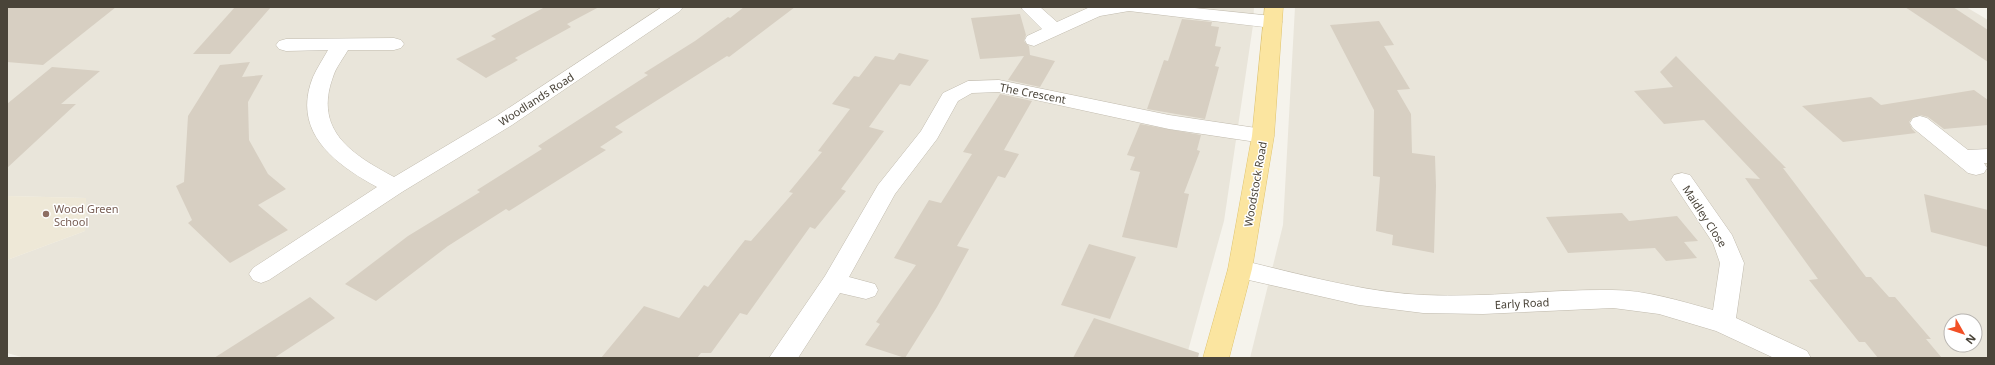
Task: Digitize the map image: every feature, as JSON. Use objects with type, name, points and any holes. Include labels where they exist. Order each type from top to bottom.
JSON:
[{"type":"main road","name":"Woodstock Road","points":[[1216,358],[1240,269],[1263,136],[1274,15]]},
{"type":"street","name":"Woodlands Road","points":[[261,274],[394,187],[504,120],[674,7]]},
{"type":"street","points":[[1034,40],[1096,12],[1124,7]]},
{"type":"street","points":[[1134,7],[1274,15]]},
{"type":"street","points":[[1031,9],[1054,30]]},
{"type":"street","points":[[286,45],[394,44]]},
{"type":"street","points":[[341,45],[321,82],[317,112],[323,134],[340,154],[394,187]]},
{"type":"street","name":"The Crescent","points":[[782,358],[790,350],[834,282],[886,190],[930,134],[950,97],[968,87],[999,86],[1169,122],[1263,136]]},
{"type":"street","points":[[1920,123],[1976,161]]},
{"type":"street","name":"Maidley Close","points":[[1682,180],[1724,241],[1732,263],[1723,323]]},
{"type":"street","name":"Early Road","points":[[1240,269],[1359,296],[1423,304],[1483,305],[1612,299],[1659,305],[1723,323],[1798,358]]},
{"type":"street","points":[[834,282],[866,290]]},
{"type":"shaded area","points":[[7,7],[1254,7],[1253,25],[1224,221],[1186,358],[25,358],[7,353],[7,260],[85,231],[86,198],[7,196]]},
{"type":"shaded area","points":[[1295,7],[1966,7],[1988,20],[1988,358],[1250,358],[1283,225]]},
{"type":"shaded area","name":"Wood Green School","points":[[7,196],[86,198],[85,231],[7,260]]},
{"type":"building","points":[[7,7],[116,7],[43,65],[7,62]]},
{"type":"building","points":[[235,7],[271,7],[230,54],[193,54]]},
{"type":"building","points":[[545,7],[599,7],[567,24],[571,27],[515,58],[518,60],[486,78],[456,59],[496,39],[491,36]]},
{"type":"building","points":[[744,7],[795,7],[729,57],[727,56],[615,127],[623,132],[600,147],[606,150],[509,211],[506,209],[448,246],[376,301],[345,284],[408,236],[480,192],[477,190],[542,149],[538,146],[648,75],[644,73],[695,41],[728,17],[730,18]]},
{"type":"building","points":[[1905,7],[1953,7],[1988,30],[1988,62]]},
{"type":"building","points":[[1020,14],[1026,35],[1024,41],[1029,46],[1030,55],[1055,61],[1040,87],[1008,80],[1024,56],[980,59],[971,18]]},
{"type":"building","points":[[1182,19],[1212,22],[1211,26],[1219,27],[1215,46],[1221,47],[1215,66],[1219,67],[1205,119],[1147,109],[1164,60],[1168,61]]},
{"type":"building","points":[[1379,21],[1394,45],[1384,46],[1410,89],[1397,90],[1411,114],[1412,153],[1435,156],[1436,186],[1434,253],[1392,245],[1393,235],[1376,231],[1380,177],[1373,176],[1374,110],[1330,25]]},
{"type":"building","points":[[899,53],[929,60],[910,86],[900,84],[869,127],[884,131],[841,189],[846,191],[815,229],[810,227],[747,315],[740,313],[711,353],[701,353],[697,358],[601,358],[644,306],[679,318],[704,285],[708,287],[745,240],[751,241],[793,193],[789,192],[822,152],[818,151],[850,109],[832,104],[854,76],[859,77],[875,56],[894,60]]},
{"type":"building","points":[[1676,56],[1786,168],[1783,168],[1866,277],[1871,277],[1889,297],[1895,297],[1931,339],[1926,339],[1942,358],[1878,358],[1865,342],[1859,342],[1809,280],[1818,279],[1745,178],[1760,179],[1704,120],[1664,124],[1634,91],[1673,87],[1660,72]]},
{"type":"building","points":[[250,62],[242,77],[263,75],[248,102],[249,140],[268,174],[286,189],[258,205],[288,230],[230,263],[188,223],[192,220],[176,186],[184,182],[188,116],[220,65]]},
{"type":"building","points":[[52,67],[100,71],[61,104],[76,104],[7,168],[7,104]]},
{"type":"building","points":[[1974,90],[1988,100],[1988,125],[1944,129],[1928,117],[1920,115],[1913,117],[1909,122],[1912,129],[1916,133],[1843,142],[1802,106],[1871,97],[1881,105]]},
{"type":"building","points":[[1000,94],[1032,101],[1004,150],[1019,154],[1005,178],[998,176],[957,246],[969,249],[937,307],[905,358],[865,345],[880,324],[876,322],[916,265],[894,258],[929,200],[941,203],[972,154],[963,152]]},
{"type":"building","points":[[1140,124],[1201,135],[1197,150],[1200,151],[1184,193],[1189,194],[1177,248],[1122,237],[1140,172],[1130,170],[1135,157],[1127,155]]},
{"type":"building","points":[[1924,194],[1988,210],[1988,247],[1931,232]]},
{"type":"building","points":[[1622,213],[1629,221],[1677,216],[1698,241],[1684,242],[1697,258],[1666,261],[1655,248],[1568,253],[1546,217]]},
{"type":"building","points":[[1089,244],[1136,257],[1110,319],[1061,305]]},
{"type":"building","points":[[310,297],[335,318],[274,358],[214,358]]},
{"type":"building","points":[[1094,318],[1199,353],[1198,358],[1073,358]]},
{"type":"place","name":"Wood Green School","points":[[46,214]]}]
